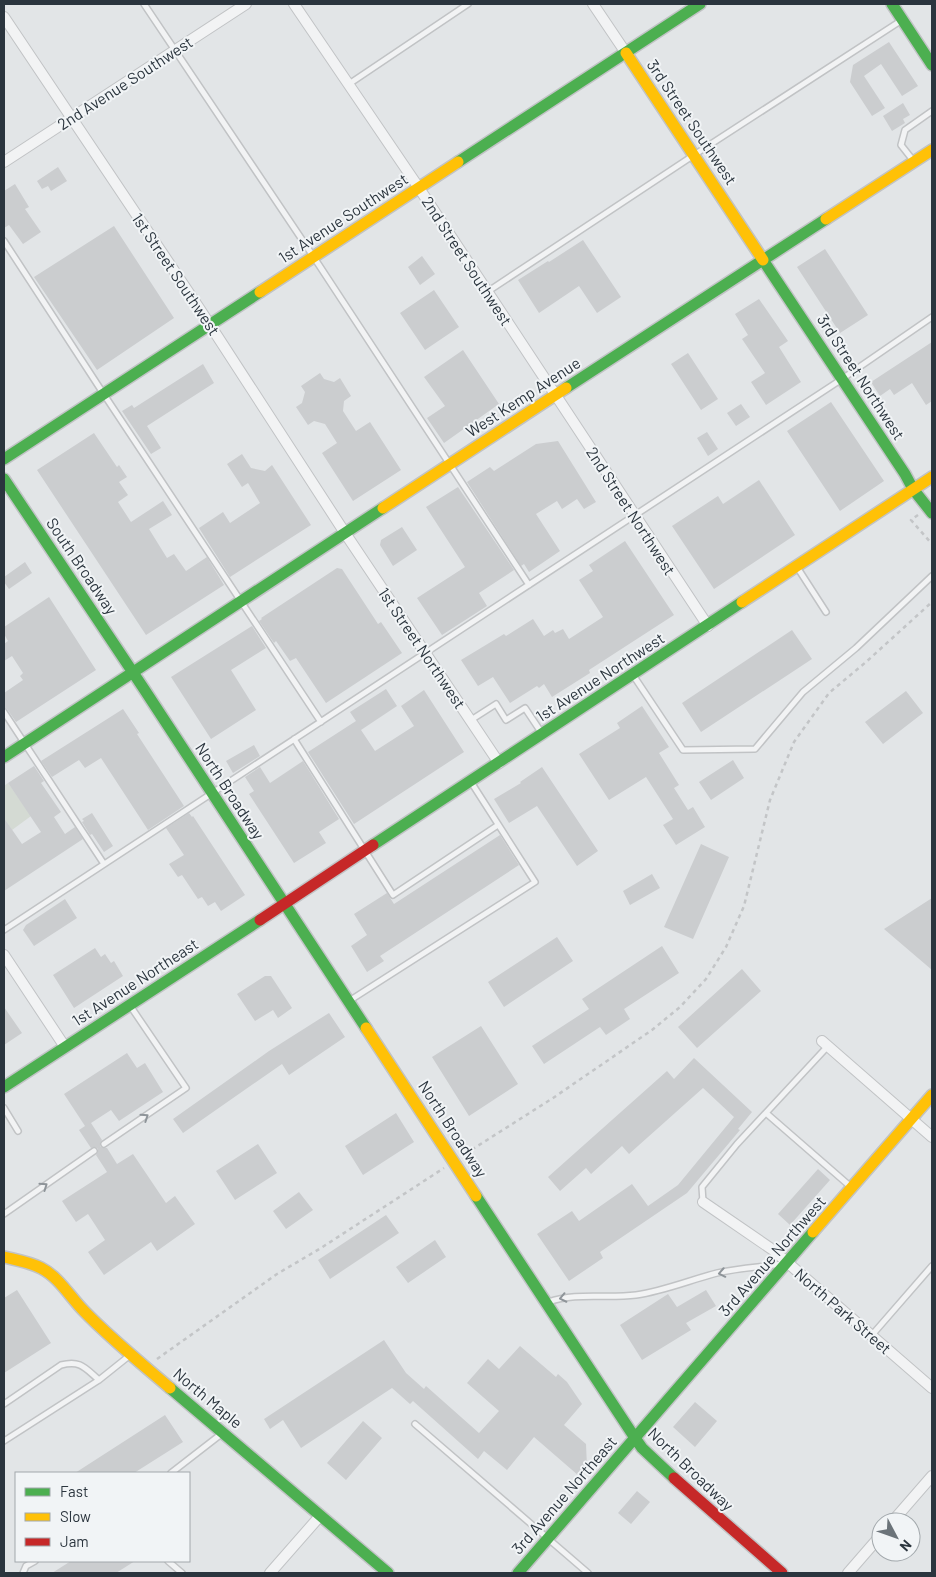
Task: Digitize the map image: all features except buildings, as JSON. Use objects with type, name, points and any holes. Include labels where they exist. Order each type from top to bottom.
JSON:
[{"type":"street","name":"2nd Avenue Southwest","points":[[4,162],[246,4]]},
{"type":"street","name":"2nd Street Southwest","points":[[294,4],[419,188],[555,395]]},
{"type":"street","name":"3rd Street Southwest","points":[[593,4],[763,259]]},
{"type":"street","name":"1st Avenue Southwest","points":[[4,459],[700,4]]},
{"type":"street","points":[[892,4],[932,65]]},
{"type":"street","name":"1st Street Southwest","points":[[4,17],[209,324],[345,533]]},
{"type":"street","name":"West Kemp Avenue","points":[[4,758],[555,395],[932,150]]},
{"type":"street","name":"3rd Street Northwest","points":[[763,259],[900,466],[913,489],[932,513]]},
{"type":"street","name":"2nd Street Northwest","points":[[555,395],[708,626]]},
{"type":"street","name":"1st Avenue Northwest","points":[[285,904],[932,477]]},
{"type":"street","name":"South Broadway","points":[[4,479],[133,672]]},
{"type":"street","name":"1st Street Northwest","points":[[345,533],[499,763]]},
{"type":"street","name":"North Broadway","points":[[133,672],[642,1448],[661,1467],[782,1573]]},
{"type":"street","name":"1st Avenue Northeast","points":[[4,1087],[285,904]]},
{"type":"street","points":[[4,955],[65,1047]]},
{"type":"street","points":[[825,1043],[932,1137]]},
{"type":"street","name":"3rd Avenue Northwest","points":[[635,1438],[932,1095]]},
{"type":"street","name":"North Park Street","points":[[703,1202],[757,1238],[788,1263],[932,1388]]},
{"type":"street","name":"North Maple","points":[[4,1257],[26,1262],[41,1268],[53,1276],[84,1311],[146,1368],[388,1573]]},
{"type":"street","name":"3rd Avenue Northeast","points":[[518,1573],[635,1438]]},
{"type":"street","points":[[901,1512],[932,1476]]},
{"type":"street","points":[[270,1573],[320,1516]]},
{"type":"street","points":[[848,1573],[871,1547]]},
{"type":"lane","points":[[144,4],[313,256],[529,585]]},
{"type":"lane","points":[[349,84],[468,4]]},
{"type":"lane","points":[[487,292],[902,20]]},
{"type":"lane","points":[[914,162],[901,145],[905,130],[932,111]]},
{"type":"lane","points":[[4,241],[321,722]]},
{"type":"lane","points":[[4,930],[842,379],[932,317]]},
{"type":"lane","points":[[797,566],[826,612]]},
{"type":"lane","points":[[633,675],[683,750],[755,749],[803,692],[856,648],[932,576]]},
{"type":"lane","points":[[471,720],[496,704],[506,720],[525,708],[542,734]]},
{"type":"lane","points":[[4,712],[104,864]]},
{"type":"lane","points":[[294,739],[393,895],[498,825]]},
{"type":"lane","points":[[349,1001],[535,882],[470,781]]},
{"type":"lane","points":[[104,1144],[186,1088],[129,1005]]},
{"type":"lane","points":[[703,1202],[702,1187],[825,1043]]},
{"type":"lane","points":[[4,1108],[18,1131]]},
{"type":"lane","points":[[766,1113],[852,1188]]},
{"type":"lane","points":[[4,1214],[94,1151]]},
{"type":"lane","points":[[547,1303],[561,1298],[577,1296],[614,1297],[636,1295],[657,1291],[718,1273],[788,1263]]},
{"type":"lane","points":[[872,1335],[932,1266]]},
{"type":"lane","points":[[4,1442],[99,1380],[131,1354]]},
{"type":"lane","points":[[4,1404],[61,1365],[73,1362],[81,1364],[99,1380]]},
{"type":"lane","points":[[415,1424],[588,1573]]},
{"type":"lane","points":[[172,1472],[223,1433]]},
{"type":"lane","points":[[23,1573],[26,1566],[33,1562]]},
{"type":"lane","points":[[169,1562],[182,1573]]},
{"type":"path","points":[[146,1368],[174,1346],[277,1274],[321,1248],[553,1098],[652,1030],[680,1007],[706,979],[726,946],[744,906],[770,800],[794,742],[829,692],[866,662],[932,602]]},
{"type":"shaded area","points":[[8,783],[31,816],[12,830],[4,818],[4,786]]},
{"type":"traffic: fast","points":[[458,162],[700,4]]},
{"type":"traffic: fast","points":[[892,4],[932,65]]},
{"type":"traffic: fast","points":[[566,388],[826,219]]},
{"type":"traffic: fast","points":[[763,260],[905,474],[913,489],[932,513]]},
{"type":"traffic: fast","points":[[4,459],[260,292]]},
{"type":"traffic: fast","points":[[4,479],[366,1028]]},
{"type":"traffic: fast","points":[[4,757],[383,508]]},
{"type":"traffic: fast","points":[[373,845],[742,602]]},
{"type":"traffic: fast","points":[[4,1087],[260,920]]},
{"type":"traffic: fast","points":[[476,1196],[642,1448],[674,1478]]},
{"type":"traffic: fast","points":[[518,1573],[813,1232]]},
{"type":"traffic: fast","points":[[170,1388],[388,1573]]},
{"type":"traffic: slow","points":[[626,53],[763,260]]},
{"type":"traffic: slow","points":[[826,219],[932,150]]},
{"type":"traffic: slow","points":[[260,292],[458,162]]},
{"type":"traffic: slow","points":[[383,508],[566,388]]},
{"type":"traffic: slow","points":[[742,602],[932,477]]},
{"type":"traffic: slow","points":[[366,1028],[476,1196]]},
{"type":"traffic: slow","points":[[813,1232],[932,1095]]},
{"type":"traffic: slow","points":[[4,1257],[32,1264],[47,1272],[126,1351],[170,1388]]},
{"type":"traffic: jam","points":[[260,920],[373,845]]},
{"type":"traffic: jam","points":[[674,1478],[782,1573]]}]
